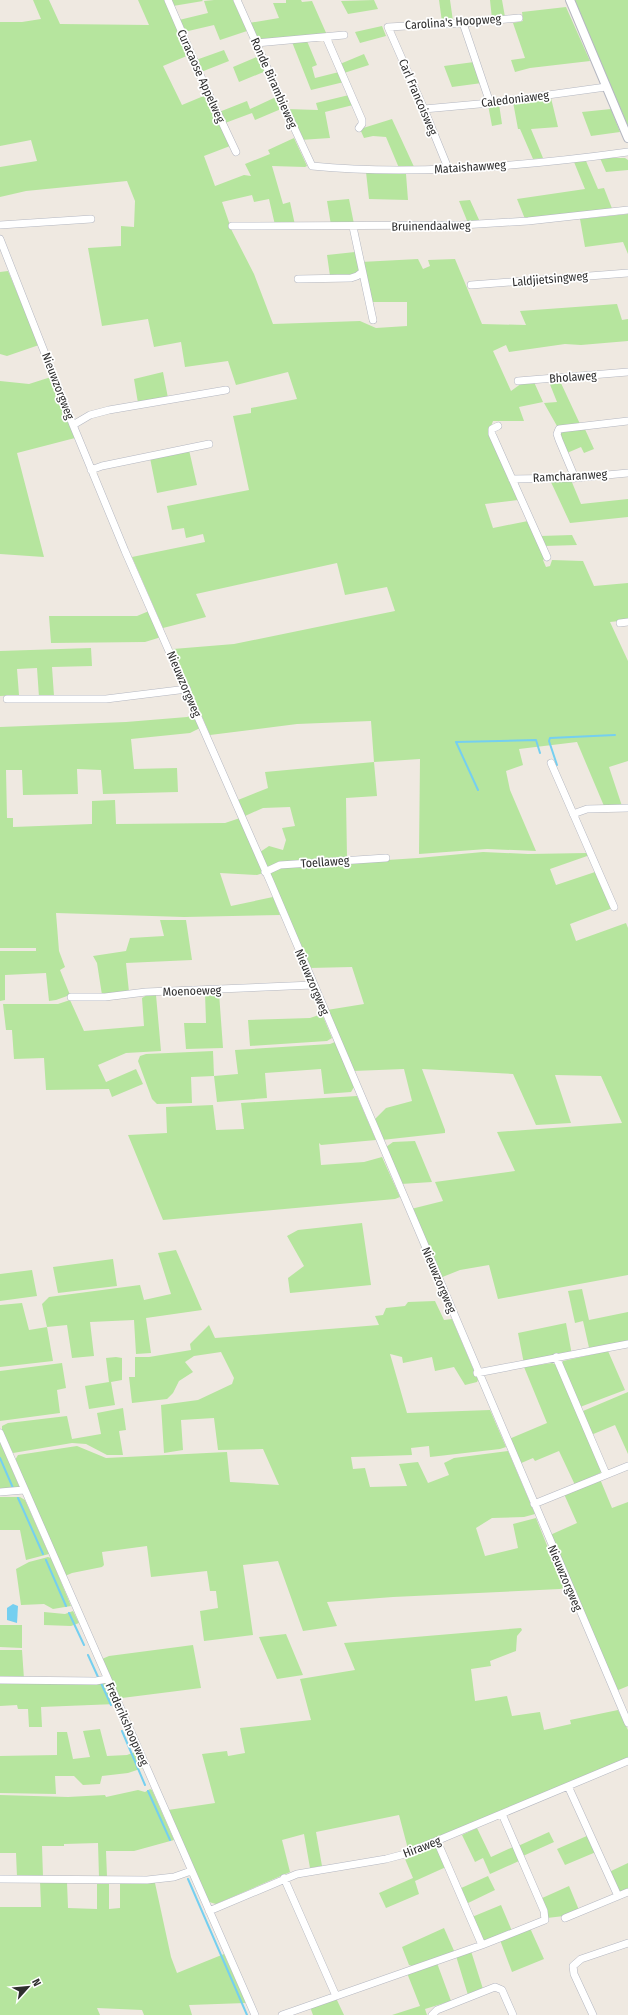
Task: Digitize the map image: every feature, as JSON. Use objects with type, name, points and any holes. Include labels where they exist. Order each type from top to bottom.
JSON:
[{"type":"street","name":"Curacaose Appelweg","points":[[168,0],[205,86],[236,152]]},
{"type":"street","name":"Ronde Birambieweg","points":[[237,0],[312,166]]},
{"type":"street","points":[[570,0],[628,138]]},
{"type":"street","name":"Carolina's Hoopweg","points":[[388,27],[519,18]]},
{"type":"street","points":[[463,23],[490,103]]},
{"type":"street","name":"Carl Francoisweg","points":[[388,27],[448,168]]},
{"type":"street","points":[[256,43],[344,35]]},
{"type":"street","points":[[326,36],[362,120],[362,124],[359,128]]},
{"type":"street","name":"Caledoniaweg","points":[[424,109],[490,103],[606,87]]},
{"type":"street","name":"Mataishawweg","points":[[312,166],[342,169],[414,170],[526,163],[628,152]]},
{"type":"street","name":"Bruinendaalweg","points":[[232,226],[462,226],[528,221],[628,210]]},
{"type":"street","points":[[0,225],[92,218]]},
{"type":"street","points":[[353,227],[361,272],[373,320]]},
{"type":"street","name":"Nieuwzorgweg","points":[[0,239],[91,470],[187,689],[477,1373],[628,1723]]},
{"type":"street","points":[[298,279],[351,278],[357,276],[361,272]]},
{"type":"street","name":"Laldjietsingweg","points":[[471,285],[628,273]]},
{"type":"street","name":"Bholaweg","points":[[518,381],[628,372]]},
{"type":"street","points":[[73,425],[90,416],[109,410],[226,390]]},
{"type":"street","points":[[575,478],[557,434],[559,429],[628,421]]},
{"type":"street","points":[[498,426],[492,429],[492,434],[547,557]]},
{"type":"street","points":[[91,470],[102,466],[209,444]]},
{"type":"street","name":"Ramcharanweg","points":[[512,479],[575,478],[628,473]]},
{"type":"street","points":[[620,623],[628,622]]},
{"type":"street","points":[[7,700],[106,699],[187,689]]},
{"type":"street","points":[[551,763],[614,907]]},
{"type":"street","points":[[573,814],[587,809],[628,808]]},
{"type":"street","name":"Toellaweg","points":[[265,872],[280,865],[386,858]]},
{"type":"street","name":"Moenoeweg","points":[[71,997],[105,997],[146,992],[313,985]]},
{"type":"street","points":[[477,1373],[628,1344]]},
{"type":"street","points":[[556,1357],[606,1474]]},
{"type":"street","name":"Frederikshoopweg","points":[[0,1433],[255,2015]]},
{"type":"street","points":[[534,1504],[628,1466]]},
{"type":"street","points":[[0,1492],[24,1490]]},
{"type":"street","points":[[0,1680],[96,1681],[107,1679]]},
{"type":"street","name":"Hiraweg","points":[[209,1911],[284,1878],[309,1872],[386,1859],[405,1854],[628,1761]]},
{"type":"street","points":[[568,1786],[618,1896]]},
{"type":"street","points":[[282,2015],[482,1945],[545,1920],[544,1911],[502,1814]]},
{"type":"street","points":[[437,1841],[482,1945]]},
{"type":"street","points":[[0,1879],[147,1880],[174,1877],[191,1871]]},
{"type":"street","points":[[284,1878],[336,1996]]},
{"type":"street","points":[[565,1918],[628,1892]]},
{"type":"street","points":[[593,2015],[574,1974],[573,1966],[581,1959],[628,1943]]},
{"type":"street","points":[[432,2015],[437,2010],[495,1987],[502,1990],[513,2015]]},
{"type":"green space","points":[[33,0],[49,0],[60,24],[149,25],[138,0],[166,0],[189,55],[163,66],[182,105],[206,95],[230,146],[204,156],[215,186],[244,175],[251,176],[245,164],[270,154],[268,150],[294,138],[307,166],[272,166],[283,204],[290,202],[295,225],[275,225],[269,199],[254,202],[252,195],[222,202],[232,231],[254,274],[273,324],[360,321],[376,328],[407,326],[407,302],[371,302],[361,262],[418,259],[423,269],[430,266],[428,260],[455,259],[482,324],[526,325],[520,311],[617,304],[622,320],[628,319],[628,341],[581,345],[565,344],[509,352],[506,345],[493,351],[511,391],[522,383],[534,382],[543,402],[519,407],[524,421],[493,421],[489,432],[518,500],[485,504],[493,528],[528,521],[545,558],[543,560],[546,567],[550,566],[552,560],[583,561],[594,586],[628,583],[628,620],[610,622],[628,661],[628,761],[609,767],[622,806],[604,806],[577,742],[519,749],[523,765],[506,771],[510,790],[536,851],[487,849],[419,854],[420,759],[374,762],[371,721],[297,724],[210,735],[173,649],[234,644],[395,611],[387,587],[345,595],[337,563],[196,594],[206,617],[163,628],[132,557],[205,542],[203,534],[186,538],[184,528],[172,530],[167,506],[249,490],[233,416],[251,413],[251,408],[297,399],[288,372],[236,385],[228,361],[185,367],[181,342],[154,347],[148,319],[102,326],[88,248],[121,246],[121,226],[134,227],[135,201],[127,181],[26,191],[0,197],[0,167],[37,161],[31,140],[0,146],[0,22],[22,22],[41,19]]},
{"type":"green space","points":[[171,0],[202,0],[203,1],[173,6]]},
{"type":"green space","points":[[233,0],[247,31],[220,40],[214,25],[184,32],[179,20],[208,13],[204,1]]},
{"type":"green space","points":[[286,0],[301,0],[302,2],[312,1],[327,35],[261,40],[256,38],[249,23],[279,18],[273,3],[286,3]]},
{"type":"green space","points":[[374,0],[378,9],[348,14],[341,1]]},
{"type":"green space","points":[[439,0],[450,0],[453,21],[442,22]]},
{"type":"green space","points":[[490,0],[502,0],[505,17],[492,19]]},
{"type":"green space","points":[[574,0],[628,0],[628,126]]},
{"type":"green space","points":[[566,7],[590,61],[530,68],[515,72],[511,60],[525,58],[513,23],[523,21],[522,12]]},
{"type":"green space","points":[[382,26],[386,36],[360,43],[355,32]]},
{"type":"green space","points":[[307,41],[317,65],[312,67],[315,78],[339,72],[344,82],[311,90],[292,42]]},
{"type":"green space","points":[[224,50],[229,61],[201,72],[196,60]]},
{"type":"green space","points":[[364,54],[369,65],[344,73],[340,64]]},
{"type":"green space","points":[[259,56],[266,71],[239,82],[233,67]]},
{"type":"green space","points":[[474,62],[482,83],[452,87],[444,66]]},
{"type":"green space","points":[[349,95],[353,105],[325,112],[330,138],[300,140],[286,109],[318,110],[316,103]]},
{"type":"green space","points":[[276,97],[281,109],[255,120],[252,113],[225,123],[219,112],[247,101],[250,109]]},
{"type":"green space","points":[[551,98],[558,127],[531,129],[543,158],[533,159],[520,129],[518,129],[513,102]]},
{"type":"green space","points":[[499,104],[502,124],[492,126],[488,105]]},
{"type":"green space","points":[[611,109],[620,132],[591,136],[582,112]]},
{"type":"green space","points":[[392,119],[415,169],[399,168],[386,137],[373,136],[364,138],[360,129]]},
{"type":"green space","points":[[600,158],[625,158],[628,160],[628,170],[606,172]]},
{"type":"green space","points":[[586,161],[598,189],[604,188],[613,211],[525,219],[517,199],[585,189],[574,162]]},
{"type":"green space","points":[[366,172],[406,174],[408,200],[369,199]]},
{"type":"green space","points":[[349,199],[354,224],[331,225],[327,201]]},
{"type":"green space","points":[[470,200],[480,222],[468,223],[459,201]]},
{"type":"green space","points":[[628,214],[628,254],[623,242],[585,247],[580,219]]},
{"type":"green space","points":[[355,252],[359,271],[356,275],[330,276],[327,255]]},
{"type":"green space","points":[[8,271],[39,345],[7,356],[0,354],[0,272]]},
{"type":"green space","points":[[163,372],[168,398],[138,403],[134,379]]},
{"type":"green space","points":[[51,377],[75,438],[17,453],[44,557],[0,554],[0,381],[29,384]]},
{"type":"green space","points":[[560,381],[580,424],[557,426],[544,403],[557,402],[549,382]]},
{"type":"green space","points":[[584,427],[594,449],[584,453],[581,447],[567,453],[560,433]]},
{"type":"green space","points":[[189,450],[197,485],[157,493],[150,458]]},
{"type":"green space","points":[[550,480],[571,480],[581,504],[628,499],[628,517],[570,523]]},
{"type":"green space","points":[[572,535],[577,545],[544,546],[540,536]]},
{"type":"green space","points":[[149,611],[160,637],[158,638],[145,642],[51,643],[49,616],[137,616]]},
{"type":"green space","points":[[91,648],[92,666],[52,667],[54,696],[39,697],[37,668],[17,669],[19,695],[0,696],[0,651]]},
{"type":"green space","points":[[194,714],[200,728],[190,733],[131,739],[134,769],[177,768],[178,792],[103,794],[101,770],[77,769],[78,794],[23,795],[22,770],[6,770],[7,818],[13,818],[13,827],[92,824],[92,801],[115,800],[116,824],[225,823],[240,818],[263,873],[257,875],[220,873],[231,906],[273,897],[280,915],[184,917],[56,913],[59,951],[65,967],[60,970],[70,995],[49,1001],[46,973],[5,975],[5,1000],[0,1001],[0,951],[36,951],[36,948],[0,948],[0,727],[126,722],[187,717]]},
{"type":"green space","points":[[374,762],[377,796],[346,798],[347,858],[267,867],[260,852],[269,846],[283,850],[286,840],[282,828],[295,826],[290,807],[263,808],[245,816],[238,800],[268,788],[265,772]]},
{"type":"green space","points":[[483,852],[528,854],[587,853],[590,855],[550,869],[556,885],[598,871],[613,908],[570,924],[576,941],[626,923],[628,928],[628,1275],[498,1299],[489,1265],[460,1270],[440,1278],[411,1209],[443,1201],[435,1182],[515,1171],[497,1132],[622,1123],[601,1076],[555,1075],[571,1123],[536,1125],[513,1074],[422,1069],[445,1133],[382,1140],[374,1120],[386,1108],[412,1101],[404,1069],[353,1071],[327,1010],[364,1004],[352,967],[309,968],[270,874],[280,867]]},
{"type":"green space","points":[[160,920],[186,920],[192,960],[126,963],[129,992],[102,995],[97,963],[93,956],[126,951],[130,938],[164,936]]},
{"type":"green space","points":[[205,993],[219,993],[223,1048],[186,1049],[184,1023],[206,1023]]},
{"type":"green space","points":[[147,995],[156,995],[161,1051],[126,1053],[98,1065],[106,1082],[136,1069],[143,1084],[112,1097],[109,1089],[46,1090],[44,1058],[14,1059],[12,1030],[6,1030],[3,1004],[58,1004],[70,1000],[84,1031],[144,1026],[142,998]]},
{"type":"green space","points":[[322,1014],[332,1038],[327,1041],[250,1046],[248,1020],[310,1018]]},
{"type":"green space","points":[[335,1042],[354,1087],[351,1092],[324,1094],[321,1069],[265,1073],[267,1098],[217,1102],[214,1076],[238,1074],[235,1050],[330,1044]]},
{"type":"green space","points":[[213,1051],[214,1076],[191,1077],[192,1103],[157,1104],[152,1099],[138,1061],[140,1056],[146,1054]]},
{"type":"green space","points":[[357,1096],[376,1140],[321,1145],[319,1143],[321,1165],[364,1162],[382,1157],[400,1197],[395,1199],[163,1220],[128,1135],[167,1133],[166,1107],[213,1105],[216,1130],[244,1129],[241,1103]]},
{"type":"green space","points":[[415,1141],[432,1182],[401,1184],[386,1147],[393,1142]]},
{"type":"green space","points":[[362,1223],[371,1285],[290,1293],[288,1278],[304,1266],[287,1236],[298,1230]]},
{"type":"green space","points":[[176,1250],[202,1310],[146,1318],[151,1353],[136,1354],[134,1320],[90,1322],[94,1356],[72,1358],[67,1325],[47,1327],[42,1304],[49,1297],[140,1285],[144,1300],[171,1294],[158,1253]]},
{"type":"green space","points":[[113,1259],[117,1286],[58,1293],[53,1267]]},
{"type":"green space","points":[[32,1270],[37,1296],[0,1301],[0,1274]]},
{"type":"green space","points":[[582,1289],[589,1320],[628,1312],[628,1344],[590,1352],[583,1321],[575,1323],[568,1291]]},
{"type":"green space","points":[[435,1301],[444,1320],[452,1319],[478,1380],[477,1382],[465,1385],[454,1367],[435,1371],[432,1357],[403,1363],[402,1357],[390,1354],[407,1413],[490,1410],[506,1447],[500,1449],[430,1457],[429,1446],[411,1448],[412,1455],[351,1457],[353,1469],[365,1468],[370,1487],[407,1486],[399,1464],[418,1462],[428,1483],[449,1475],[444,1463],[454,1458],[508,1451],[535,1514],[524,1517],[492,1518],[476,1528],[485,1556],[518,1548],[513,1524],[536,1518],[564,1588],[327,1602],[337,1626],[303,1631],[278,1561],[243,1565],[253,1635],[204,1641],[200,1611],[218,1608],[216,1591],[210,1591],[207,1571],[151,1577],[147,1546],[102,1552],[104,1565],[102,1567],[72,1573],[65,1576],[15,1460],[18,1455],[77,1446],[106,1458],[227,1452],[230,1482],[279,1485],[263,1449],[218,1450],[214,1418],[181,1420],[183,1450],[164,1453],[161,1405],[198,1400],[232,1384],[234,1378],[221,1352],[194,1356],[185,1362],[193,1372],[179,1381],[173,1393],[167,1399],[132,1403],[129,1377],[135,1377],[135,1357],[149,1357],[191,1350],[190,1344],[209,1325],[215,1338],[379,1325],[375,1316],[383,1315],[386,1308],[405,1306],[408,1302]]},
{"type":"green space","points":[[22,1303],[29,1330],[47,1327],[53,1361],[0,1367],[0,1305]]},
{"type":"green space","points":[[566,1323],[572,1355],[524,1364],[518,1333]]},
{"type":"green space","points":[[608,1351],[625,1390],[580,1407],[562,1365],[563,1361]]},
{"type":"green space","points":[[106,1358],[122,1358],[122,1380],[111,1382],[115,1405],[89,1409],[85,1386],[109,1382]]},
{"type":"green space","points":[[62,1363],[66,1388],[57,1390],[60,1413],[0,1421],[0,1371]]},
{"type":"green space","points":[[552,1363],[557,1365],[602,1472],[575,1485],[559,1451],[535,1461],[533,1458],[519,1464],[509,1439],[547,1423],[524,1367]]},
{"type":"green space","points":[[628,1392],[628,1454],[615,1425],[591,1435],[583,1411]]},
{"type":"green space","points":[[123,1408],[126,1430],[119,1431],[123,1455],[107,1455],[86,1444],[72,1443],[13,1453],[2,1431],[2,1426],[8,1423],[67,1416],[72,1439],[101,1434],[97,1413]]},
{"type":"green space","points":[[0,1442],[20,1488],[0,1492]]},
{"type":"green space","points":[[600,1479],[612,1508],[628,1502],[628,1686],[616,1691],[550,1535],[577,1523],[564,1494]]},
{"type":"green space","points":[[0,1497],[20,1497],[25,1500],[49,1554],[26,1560],[20,1530],[0,1530]]},
{"type":"green space","points":[[48,1557],[51,1558],[71,1606],[53,1609],[44,1604],[21,1605],[16,1569],[29,1562]]},
{"type":"green space","points":[[73,1611],[79,1623],[71,1626],[44,1625],[44,1612],[65,1614]]},
{"type":"green space","points":[[0,1625],[22,1625],[22,1648],[0,1647]]},
{"type":"green space","points":[[521,1628],[522,1630],[517,1636],[516,1651],[490,1661],[491,1666],[471,1669],[475,1701],[507,1696],[512,1716],[540,1712],[544,1730],[571,1724],[570,1720],[618,1710],[628,1730],[628,1758],[408,1849],[399,1815],[316,1832],[322,1866],[310,1868],[304,1834],[282,1840],[290,1872],[216,1904],[209,1902],[168,1810],[215,1803],[202,1754],[227,1751],[228,1756],[245,1753],[240,1728],[311,1720],[300,1679],[355,1670],[344,1643]]},
{"type":"green space","points":[[286,1634],[303,1675],[277,1679],[259,1637]]},
{"type":"green space","points":[[193,1645],[201,1688],[119,1698],[102,1659],[109,1656]]},
{"type":"green space","points":[[0,1650],[22,1650],[24,1679],[0,1679]]},
{"type":"green space","points":[[0,1681],[105,1682],[116,1704],[41,1707],[42,1727],[29,1727],[28,1709],[18,1709],[17,1705],[0,1706]]},
{"type":"green space","points":[[100,1729],[107,1756],[127,1755],[135,1752],[143,1768],[128,1773],[102,1776],[100,1784],[83,1785],[74,1776],[55,1776],[56,1794],[0,1793],[0,1756],[57,1755],[57,1732],[67,1732],[73,1759],[90,1757],[83,1731]]},
{"type":"green space","points":[[150,1789],[152,1790],[174,1840],[134,1851],[106,1851],[107,1877],[99,1877],[98,1843],[42,1846],[43,1877],[17,1877],[16,1853],[0,1853],[0,1795],[68,1797],[105,1795],[106,1797],[138,1790],[145,1792]]},
{"type":"green space","points":[[477,1828],[491,1857],[513,1847],[519,1861],[490,1874],[483,1858],[475,1862],[462,1835]]},
{"type":"green space","points":[[549,1832],[554,1842],[523,1856],[518,1846]]},
{"type":"green space","points":[[589,1835],[596,1852],[565,1865],[557,1849]]},
{"type":"green space","points":[[437,1847],[446,1867],[415,1881],[419,1894],[386,1908],[379,1893],[413,1878],[405,1859]]},
{"type":"green space","points":[[628,1863],[628,1893],[620,1896],[609,1872]]},
{"type":"green space","points":[[488,1876],[495,1890],[466,1904],[459,1889]]},
{"type":"green space","points":[[40,1881],[67,1882],[68,1908],[97,1909],[97,1884],[109,1884],[109,1909],[120,1908],[120,1882],[155,1883],[171,1957],[177,1973],[224,1954],[246,2003],[189,2005],[192,2015],[144,2015],[142,2010],[97,2008],[100,2015],[0,2015],[0,1907],[41,1907]]},
{"type":"green space","points":[[569,1886],[579,1910],[564,1916],[547,1918],[540,1899]]},
{"type":"green space","points":[[501,1905],[512,1931],[483,1943],[472,1917]]},
{"type":"green space","points":[[444,1928],[455,1953],[412,1966],[409,1965],[402,1947]]},
{"type":"green space","points":[[530,1928],[544,1959],[512,1972],[500,1940]]},
{"type":"green space","points":[[471,1951],[483,1989],[468,1995],[456,1956]]},
{"type":"green space","points":[[437,1963],[451,2001],[425,2009],[427,2015],[392,2015],[420,2006],[407,1973]]},
{"type":"green space","points":[[336,1998],[344,2015],[313,2015],[310,2007]]},
{"type":"water","points":[[13,1604],[18,1606],[17,1623],[7,1620],[7,1608]]},
{"type":"waterway","points":[[557,765],[549,741],[550,738],[615,735]]},
{"type":"waterway","points":[[478,790],[456,742],[536,740],[540,753]]},
{"type":"waterway","points":[[0,1458],[13,1488]]},
{"type":"waterway","points":[[18,1498],[43,1554]]},
{"type":"waterway","points":[[46,1560],[66,1606]]},
{"type":"waterway","points":[[69,1613],[84,1645]]},
{"type":"waterway","points":[[88,1655],[98,1677]]},
{"type":"waterway","points":[[101,1683],[111,1705]]},
{"type":"waterway","points":[[122,1731],[145,1785]]},
{"type":"waterway","points":[[148,1791],[170,1840]]},
{"type":"waterway","points":[[188,1879],[247,2015]]}]
